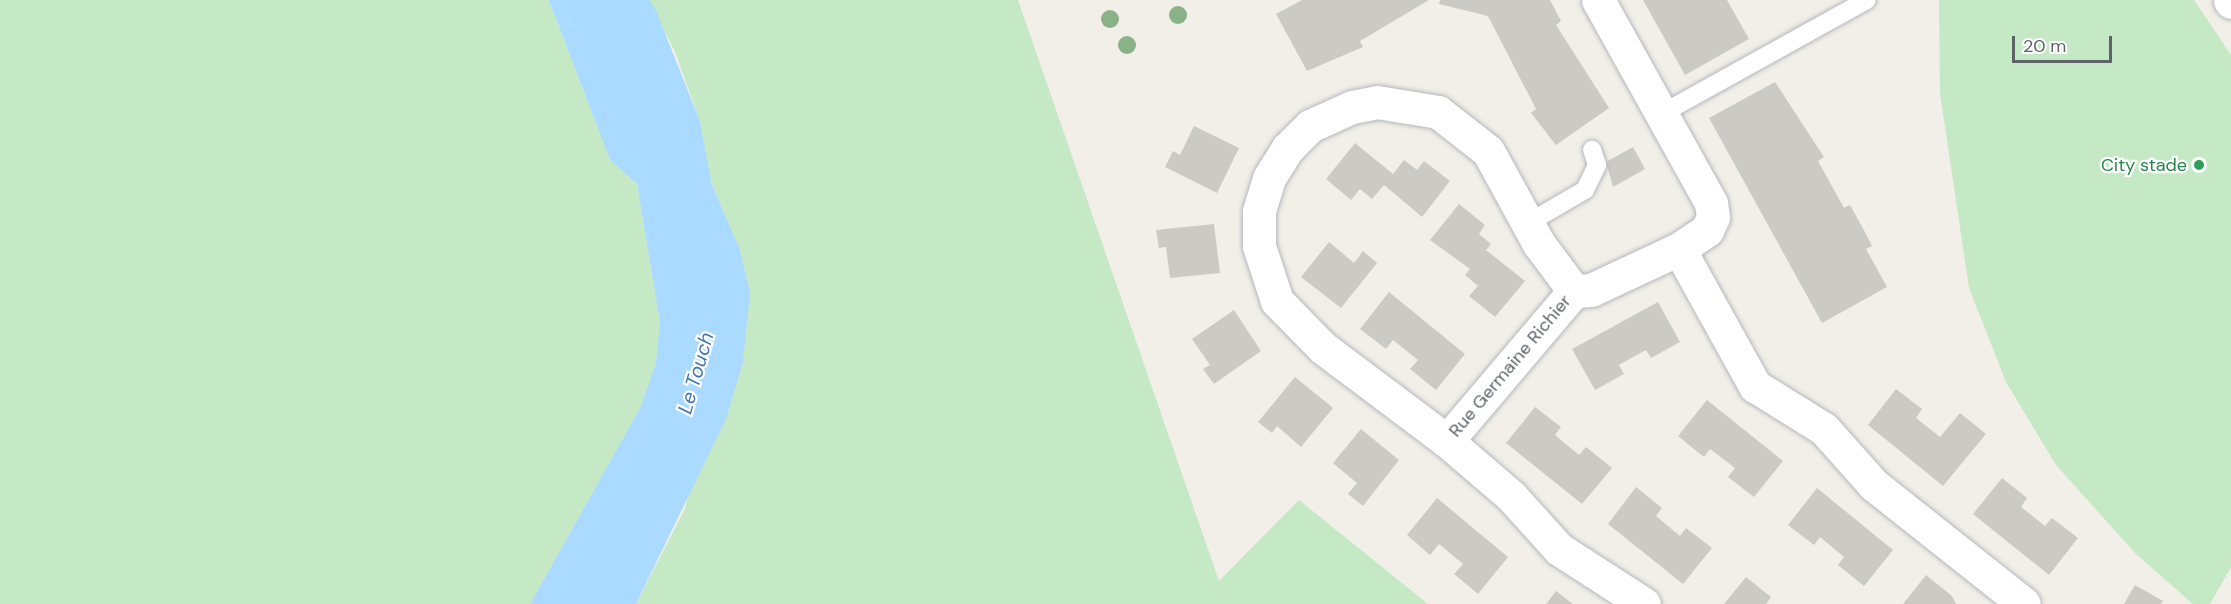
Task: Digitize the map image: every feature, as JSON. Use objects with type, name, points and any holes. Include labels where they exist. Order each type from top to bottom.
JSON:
[{"type":"street","name":"Rue Germaine Richier","points":[[1598,0],[1712,203],[1707,230],[1679,249],[1591,291],[1574,291],[1447,441],[1512,497],[1559,549],[1644,604]]},
{"type":"street","points":[[1447,441],[1323,348],[1278,301],[1259,246],[1259,211],[1269,177],[1288,148],[1330,114],[1377,102],[1404,104],[1438,112],[1481,144],[1530,222],[1539,244],[1574,291]]},
{"type":"street","points":[[1679,249],[1755,386],[1824,429],[1874,485],[2024,604]]},
{"type":"lane","points":[[1663,113],[1867,0]]},
{"type":"lane","points":[[1530,222],[1586,190],[1597,165],[1592,150]]},
{"type":"green space","points":[[0,0],[549,0],[610,160],[637,184],[660,322],[656,363],[640,408],[530,604],[0,604]]},
{"type":"green space","points":[[649,0],[1018,0],[1219,581],[1299,500],[1428,604],[636,604],[685,509],[739,247],[712,185],[700,121],[675,52]]},
{"type":"green space","points":[[1939,0],[2194,0],[2231,55],[2231,567],[2210,604],[2193,604],[2136,554],[2056,465],[2006,382],[1969,288],[1940,93]]},
{"type":"water","name":"Le Touch","points":[[549,0],[649,0],[655,8],[700,121],[712,185],[739,247],[750,293],[743,361],[726,419],[636,604],[530,604],[640,408],[656,363],[660,322],[637,184],[610,160]]},
{"type":"building","points":[[1302,0],[1429,0],[1360,41],[1363,47],[1307,71],[1276,14]]},
{"type":"building","points":[[1440,0],[1550,0],[1561,21],[1556,25],[1609,108],[1556,145],[1531,113],[1536,109],[1488,16],[1439,4]]},
{"type":"building","points":[[1643,0],[1727,0],[1749,39],[1685,75]]},
{"type":"building","points":[[1775,82],[1824,157],[1818,161],[1844,208],[1850,205],[1866,234],[1872,246],[1866,249],[1887,287],[1822,323],[1709,118]]},
{"type":"building","points":[[1194,126],[1239,148],[1217,193],[1165,167],[1173,151],[1180,155]]},
{"type":"building","points":[[1355,143],[1393,174],[1404,160],[1417,170],[1424,161],[1450,181],[1422,217],[1384,185],[1372,199],[1360,189],[1351,200],[1326,179]]},
{"type":"building","points":[[1633,147],[1645,169],[1613,187],[1606,162]]},
{"type":"building","points":[[1459,204],[1485,225],[1479,234],[1491,244],[1486,250],[1525,281],[1495,317],[1469,296],[1478,286],[1465,275],[1470,269],[1430,240]]},
{"type":"building","points":[[1214,224],[1220,273],[1170,278],[1166,247],[1159,248],[1156,230]]},
{"type":"building","points":[[1329,242],[1354,263],[1363,251],[1377,263],[1341,308],[1301,277]]},
{"type":"building","points":[[1389,292],[1465,354],[1436,390],[1410,369],[1418,360],[1393,340],[1386,349],[1360,329]]},
{"type":"building","points":[[1658,302],[1680,342],[1651,358],[1646,350],[1633,357],[1619,365],[1624,374],[1595,390],[1572,349]]},
{"type":"building","points":[[1234,310],[1261,351],[1214,384],[1203,369],[1210,365],[1192,339]]},
{"type":"building","points":[[1295,377],[1333,408],[1301,447],[1277,426],[1272,433],[1258,422]]},
{"type":"building","points":[[1896,389],[1922,409],[1916,418],[1940,437],[1960,413],[1986,434],[1943,486],[1868,425]]},
{"type":"building","points":[[1707,400],[1783,461],[1754,497],[1728,477],[1735,468],[1710,449],[1704,457],[1678,436]]},
{"type":"building","points":[[1535,407],[1561,427],[1555,435],[1579,455],[1586,447],[1612,468],[1582,504],[1506,443]]},
{"type":"building","points":[[1361,429],[1399,460],[1363,506],[1348,494],[1357,483],[1333,463]]},
{"type":"building","points":[[2002,478],[2027,498],[2021,507],[2045,526],[2052,518],[2078,538],[2049,575],[1973,514]]},
{"type":"building","points":[[1636,487],[1662,508],[1656,516],[1680,536],[1686,528],[1712,548],[1683,584],[1608,524]]},
{"type":"building","points":[[1817,488],[1893,550],[1864,586],[1838,565],[1844,557],[1820,537],[1814,545],[1788,525]]},
{"type":"building","points":[[1437,498],[1508,557],[1478,594],[1454,574],[1463,564],[1439,544],[1430,555],[1407,535]]},
{"type":"building","points":[[1926,575],[1952,596],[1956,604],[1903,604]]},
{"type":"building","points":[[1746,577],[1771,597],[1766,604],[1724,604]]},
{"type":"building","points":[[2135,585],[2163,601],[2161,604],[2124,604]]},
{"type":"building","points":[[1556,591],[1573,604],[1546,604]]},
{"type":"place","name":"City stade","points":[[2199,165]]}]
